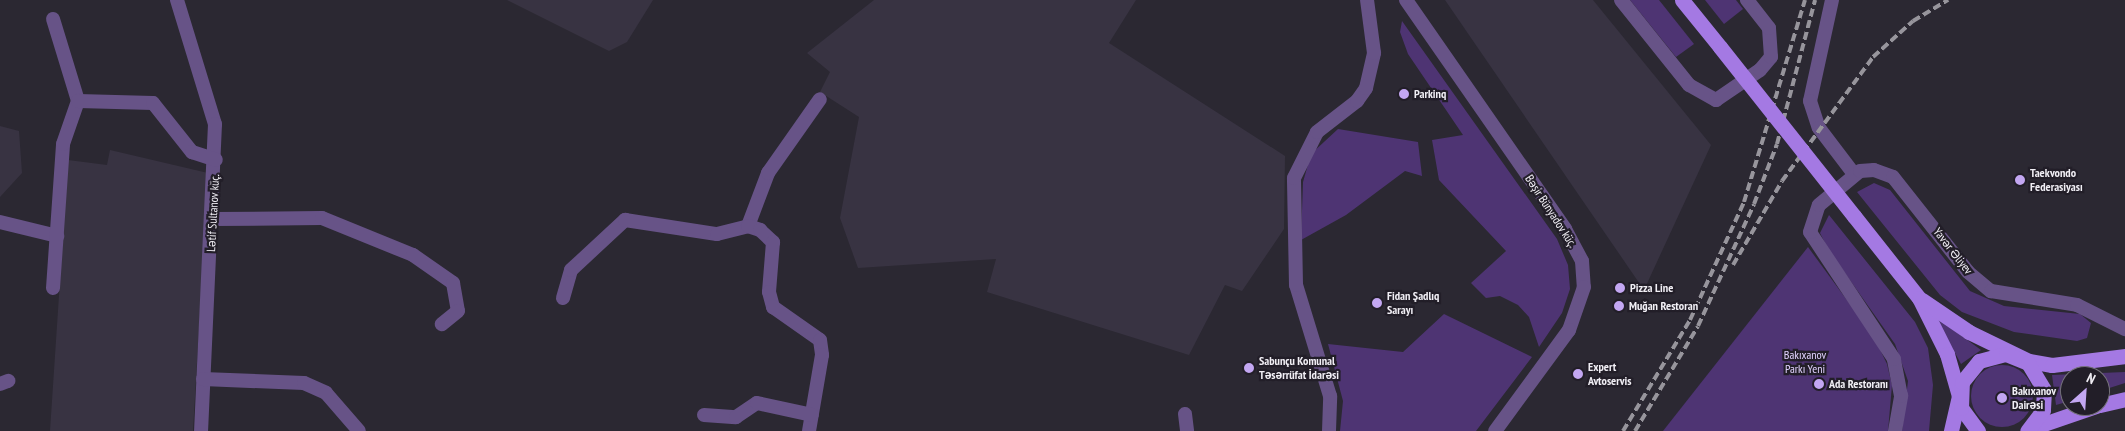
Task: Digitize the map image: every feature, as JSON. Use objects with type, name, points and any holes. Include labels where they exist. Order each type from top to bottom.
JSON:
[{"type":"main road","points":[[1682,0],[1919,298],[1948,354],[1966,420],[1978,431]]},
{"type":"main road","points":[[1919,298],[1969,332],[2019,358],[2036,371],[2044,390],[2043,410],[2030,430]]},
{"type":"main road","points":[[1951,431],[1965,376],[1979,361],[1992,355],[2052,365],[2125,356]]},
{"type":"main road","points":[[2110,403],[2125,399]]},
{"type":"main road","points":[[2030,430],[2070,416]]},
{"type":"street","name":"Lətif Sultanov küç.","points":[[177,0],[213,112],[216,160],[201,431]]},
{"type":"street","points":[[1330,431],[1330,396],[1296,285],[1294,178],[1308,144],[1366,88],[1374,53],[1367,0]]},
{"type":"street","name":"Bəşir Bünyadov küç.","points":[[1406,0],[1565,228],[1582,261],[1584,287],[1569,330],[1495,431]]},
{"type":"street","points":[[1621,0],[1689,86],[1716,100],[1760,70],[1771,57],[1769,28],[1747,0]]},
{"type":"street","points":[[1832,0],[1810,101],[1819,128],[1854,174],[1819,205],[1810,232],[1894,359],[1901,396],[1895,431]]},
{"type":"street","points":[[53,19],[78,101],[63,144],[54,288]]},
{"type":"street","points":[[748,226],[768,173],[820,99]]},
{"type":"street","points":[[78,101],[153,103],[192,152],[216,160]]},
{"type":"street","name":"Yavər Əliyev","points":[[1854,174],[1874,170],[1893,177],[1968,272],[1991,291],[2084,308],[2125,329]]},
{"type":"street","points":[[214,219],[322,218],[413,255],[453,283],[458,311],[442,324]]},
{"type":"street","points":[[563,298],[571,270],[625,220],[716,234],[748,226],[773,242],[769,292],[773,307],[820,340],[822,355],[809,431]]},
{"type":"street","points":[[0,222],[57,236]]},
{"type":"street","points":[[203,379],[304,383],[326,393],[359,431]]},
{"type":"street","points":[[704,414],[736,418],[757,403],[812,415]]},
{"type":"street","points":[[1185,414],[1187,431]]},
{"type":"shaded area","points":[[507,0],[653,0],[627,42],[609,51]]},
{"type":"shaded area","points":[[874,0],[1136,0],[1109,43],[1285,156],[1284,229],[1242,291],[1225,285],[1189,355],[987,292],[996,259],[858,268],[840,218],[859,117],[820,92],[830,72],[807,53]]},
{"type":"shaded area","points":[[1445,0],[1593,0],[1711,145],[1644,290]]},
{"type":"shaded area","points":[[0,126],[19,131],[22,173],[0,197]]},
{"type":"shaded area","points":[[110,150],[208,173],[193,431],[50,431],[68,160],[107,165]]},
{"type":"green space","points":[[1630,0],[1659,0],[1694,44],[1676,57]]},
{"type":"green space","points":[[1705,0],[1736,0],[1743,9],[1724,24]]},
{"type":"green space","points":[[1402,21],[1557,239],[1568,265],[1570,289],[1562,313],[1539,347],[1529,317],[1518,305],[1500,296],[1486,298],[1471,283],[1506,251],[1439,180],[1432,140],[1463,135],[1408,54],[1400,32]]},
{"type":"green space","points":[[1338,129],[1418,142],[1422,176],[1405,171],[1346,215],[1301,240],[1303,182],[1311,154]]},
{"type":"green space","points":[[1874,183],[1890,190],[1970,291],[2004,306],[2080,314],[2091,323],[2087,338],[2077,341],[2014,332],[1962,312],[1940,295],[1857,192]]},
{"type":"green space","points":[[1829,215],[1915,322],[1928,348],[1933,385],[1929,431],[1902,431],[1908,381],[1895,344],[1828,249],[1820,233]]},
{"type":"green space","name":"Bakıxanov Parkı Yeni","points":[[1808,247],[1874,337],[1887,364],[1892,385],[1888,431],[1663,431]]},
{"type":"green space","points":[[1444,314],[1532,357],[1476,431],[1340,431],[1343,401],[1328,344],[1403,352]]},
{"type":"green space","points":[[1935,316],[1981,350],[1961,364]]},
{"type":"green space","name":"Bakıxanov Dairəsi","points":[[1996,365],[2008,365],[2024,374],[2031,384],[2033,396],[2031,408],[2024,418],[2008,427],[1996,427],[1985,422],[1976,413],[1971,402],[1971,390],[1976,379],[1985,370]]},
{"type":"green space","points":[[2125,372],[2125,383],[2110,388],[2110,373]]},
{"type":"green space","points":[[2052,375],[2060,375],[2060,404],[2056,405]]},
{"type":"railway","points":[[1623,431],[1690,320],[1744,202],[1805,0]]},
{"type":"railway","points":[[1635,431],[1698,326],[1754,204],[1777,144],[1815,0]]},
{"type":"railway","points":[[1733,265],[1782,181],[1873,57],[1913,21],[1948,0]]},
{"type":"place","name":"Parkinq","points":[[1404,94]]},
{"type":"place","name":"Taekvondo Federasiyası","points":[[2020,180]]},
{"type":"place","name":"Pizza Line","points":[[1620,288]]},
{"type":"place","name":"Fidan Şadlıq Sarayı","points":[[1377,303]]},
{"type":"place","name":"Muğan Restoran","points":[[1619,306]]},
{"type":"place","name":"Sabunçu Komunal Təsərrüfat İdarəsi","points":[[1249,368]]},
{"type":"place","name":"Expert Avtoservis","points":[[1578,374]]},
{"type":"place","name":"Ada Restoranı","points":[[1819,384]]},
{"type":"place","name":"Bakıxanov Dairəsi","points":[[2002,398]]}]
